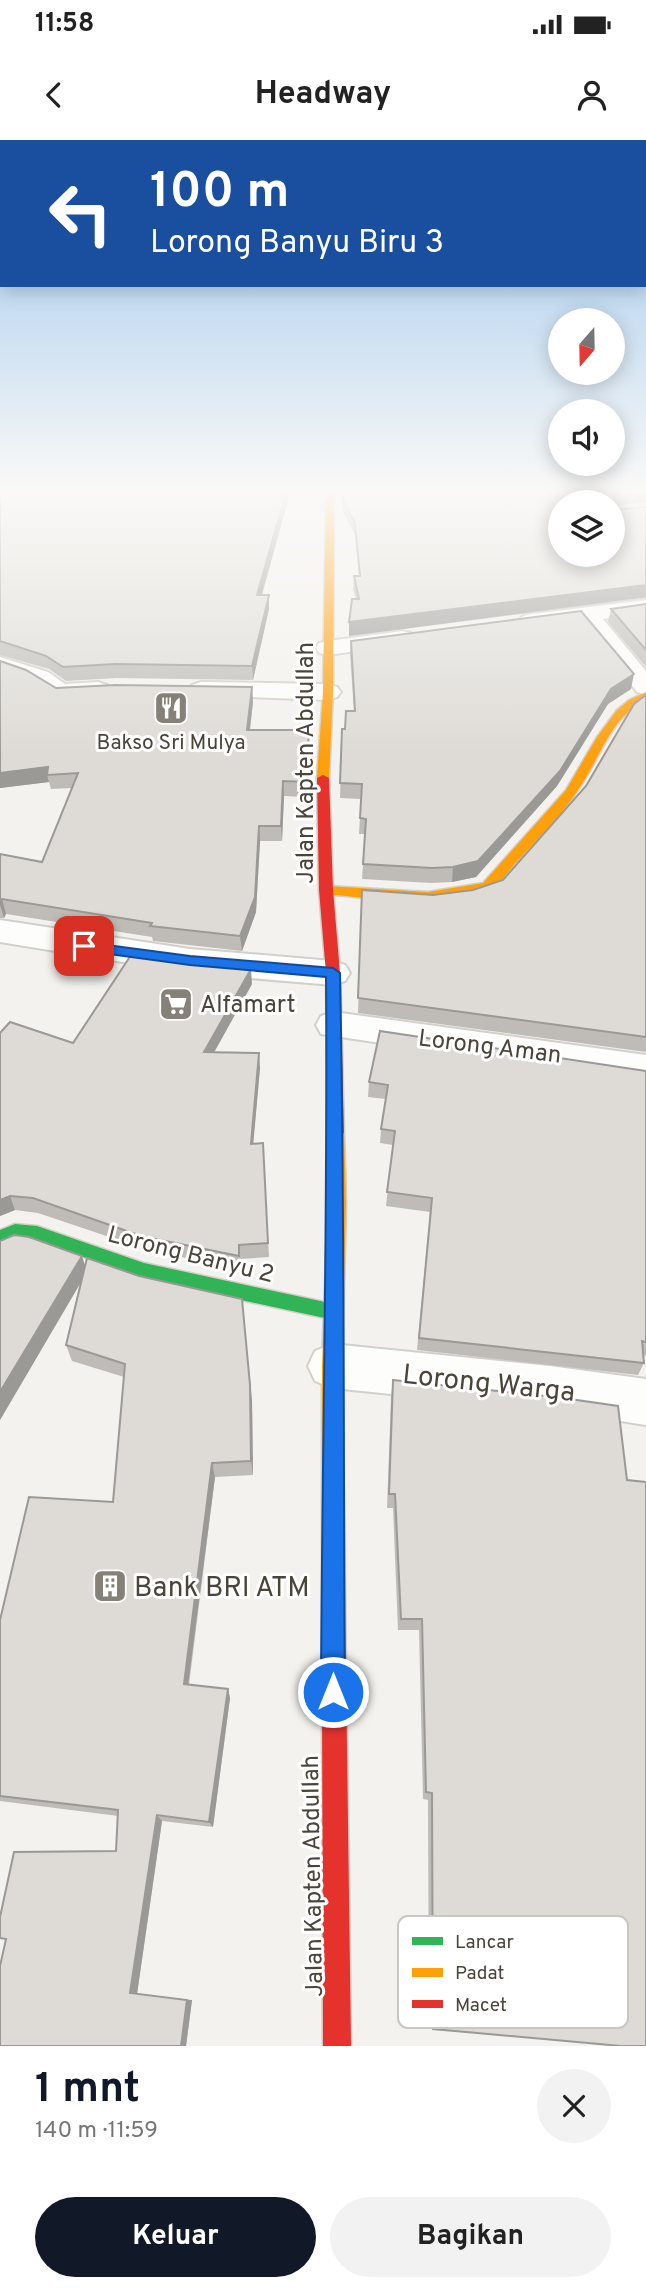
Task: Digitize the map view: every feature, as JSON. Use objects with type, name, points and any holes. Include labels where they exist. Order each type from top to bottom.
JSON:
[{"type":"main road","name":"Jalan Kapten Abdullah","points":[[329,578],[328,692],[323,786],[326,890],[333,973],[337,1202],[332,1366],[337,2046]]},
{"type":"main road","points":[[326,890],[442,896],[471,895],[488,886],[571,792],[620,711],[635,699],[646,695]]},
{"type":"main road","name":"Lorong Banyu 2","points":[[0,1239],[15,1231],[37,1233],[144,1271],[334,1312]]},
{"type":"street","points":[[504,624],[646,607]]},
{"type":"street","points":[[585,613],[646,687]]},
{"type":"street","points":[[328,648],[423,635]]},
{"type":"street","points":[[0,664],[39,677],[60,692],[117,690]]},
{"type":"street","points":[[183,690],[328,692]]},
{"type":"street","points":[[0,931],[178,959],[333,973]]},
{"type":"street","name":"Lorong Aman","points":[[334,1025],[604,1060],[646,1069]]},
{"type":"street","name":"Lorong Warga","points":[[332,1366],[550,1388],[646,1402]]},
{"type":"building","points":[[0,578],[262,578],[257,595],[269,595],[252,666],[115,664],[63,667],[46,656],[0,641]]},
{"type":"building","points":[[354,578],[646,578],[646,585],[349,622],[352,599],[359,599]]},
{"type":"building","points":[[646,604],[646,650],[611,609]]},
{"type":"building","points":[[581,611],[634,674],[611,689],[560,771],[478,861],[453,867],[432,868],[363,864],[366,819],[360,818],[362,784],[340,783],[342,729],[345,729],[346,711],[355,711],[351,641]]},
{"type":"building","points":[[0,661],[26,670],[56,688],[115,685],[252,687],[247,730],[309,730],[306,782],[283,781],[281,826],[259,826],[255,897],[240,936],[150,926],[152,923],[2,899],[0,902],[0,854],[42,862],[78,773],[47,775],[48,767],[0,773]]},
{"type":"building","points":[[646,695],[646,1037],[358,998],[362,890],[433,895],[473,890],[503,880],[586,786],[634,704]]},
{"type":"building","points":[[133,952],[251,969],[204,1052],[259,1053],[251,1144],[263,1143],[268,1243],[239,1245],[239,1256],[141,1236],[33,1198],[10,1196],[0,1200],[0,1033],[10,1022],[73,1043]]},
{"type":"building","points":[[380,1031],[646,1071],[646,1342],[642,1341],[644,1363],[419,1338],[432,1198],[387,1192],[395,1131],[381,1129],[388,1085],[369,1082]]},
{"type":"building","points":[[14,1235],[29,1237],[82,1256],[0,1392],[0,1241]]},
{"type":"building","points":[[87,1258],[139,1276],[242,1299],[250,1385],[251,1461],[212,1463],[184,1684],[228,1689],[209,1822],[157,1815],[130,1993],[187,2000],[181,2046],[0,2046],[0,1966],[6,1939],[0,1938],[0,1917],[14,1852],[116,1851],[118,1810],[0,1796],[0,1620],[29,1497],[113,1502],[125,1364],[66,1345]]},
{"type":"building","points":[[393,1380],[618,1406],[627,1480],[646,1482],[646,2046],[433,2029],[628,2028],[628,1916],[433,1916],[432,1793],[426,1792],[422,1619],[401,1619],[395,1494],[389,1494]]},
{"type":"traffic: fast","points":[[0,1239],[15,1231],[37,1233],[144,1271],[334,1312]]},
{"type":"traffic: slow","points":[[323,778],[328,692],[329,578]]},
{"type":"traffic: slow","points":[[326,890],[428,897],[468,892],[488,886],[562,804],[611,724],[632,702],[646,695]]},
{"type":"traffic: slow","points":[[334,1673],[332,1366],[337,1202],[336,1132]]},
{"type":"traffic: jam","points":[[323,778],[326,890],[333,973],[336,1132]]},
{"type":"traffic: jam","points":[[334,1673],[337,2046]]},
{"type":"place","name":"Bakso Sri Mulya","points":[[171,708]]},
{"type":"place","name":"Alfamart","points":[[176,1004]]},
{"type":"place","name":"Bank BRI ATM","points":[[110,1586]]},
{"type":"route","points":[[84,946],[190,961],[333,973],[337,1202],[332,1366],[333,1692]]}]
